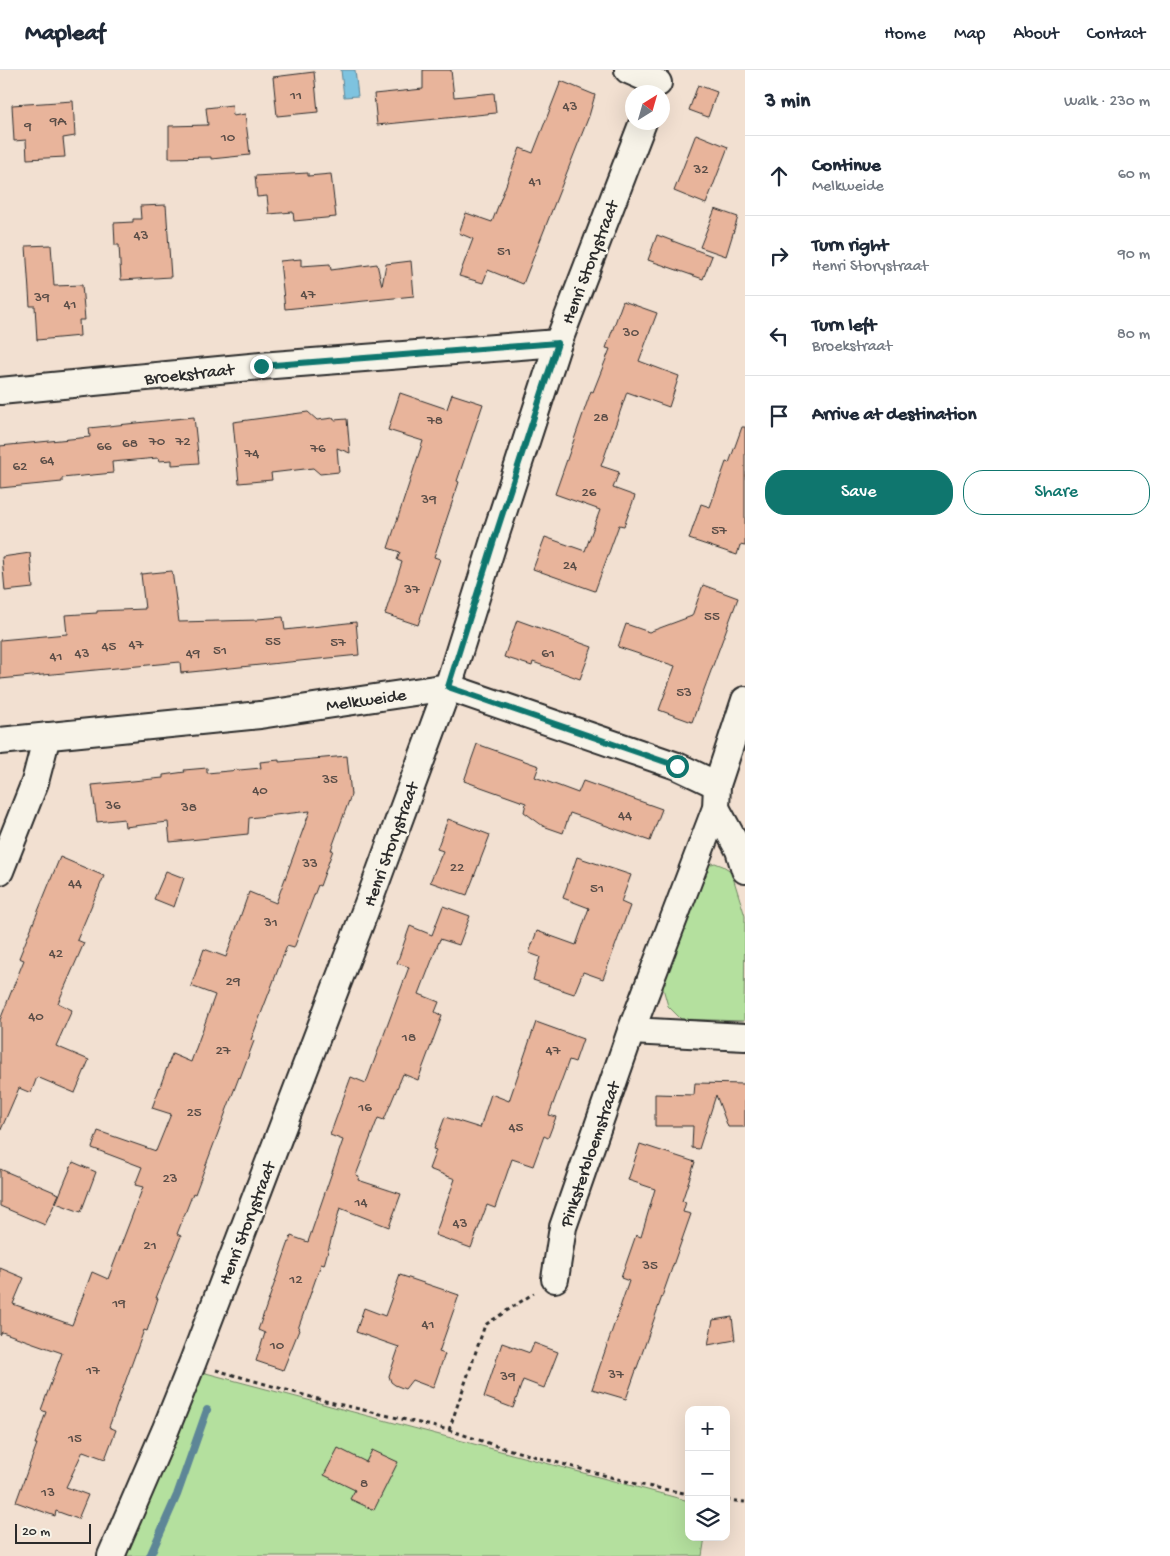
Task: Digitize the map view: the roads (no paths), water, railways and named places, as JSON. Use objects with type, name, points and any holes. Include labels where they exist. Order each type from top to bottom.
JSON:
[{"type":"street","points":[[628,70],[658,82]]},
{"type":"street","name":"Henri Storystraat","points":[[111,1556],[166,1431],[372,894],[448,687],[558,343],[640,130]]},
{"type":"street","name":"Broekstraat","points":[[0,391],[261,366],[558,343]]},
{"type":"street","name":"Melkweide","points":[[0,741],[260,715],[448,687],[677,766],[717,796]]},
{"type":"street","name":"Pinksterbloemstraat","points":[[555,1279],[563,1227],[631,1031],[717,796],[745,700]]},
{"type":"street","points":[[0,871],[35,782],[46,736]]},
{"type":"street","points":[[717,796],[745,870]]},
{"type":"street","points":[[631,1031],[745,1037]]},
{"type":"water","points":[[341,70],[355,70],[358,96],[344,97]]},
{"type":"waterway","points":[[150,1556],[177,1495],[207,1410]]}]
